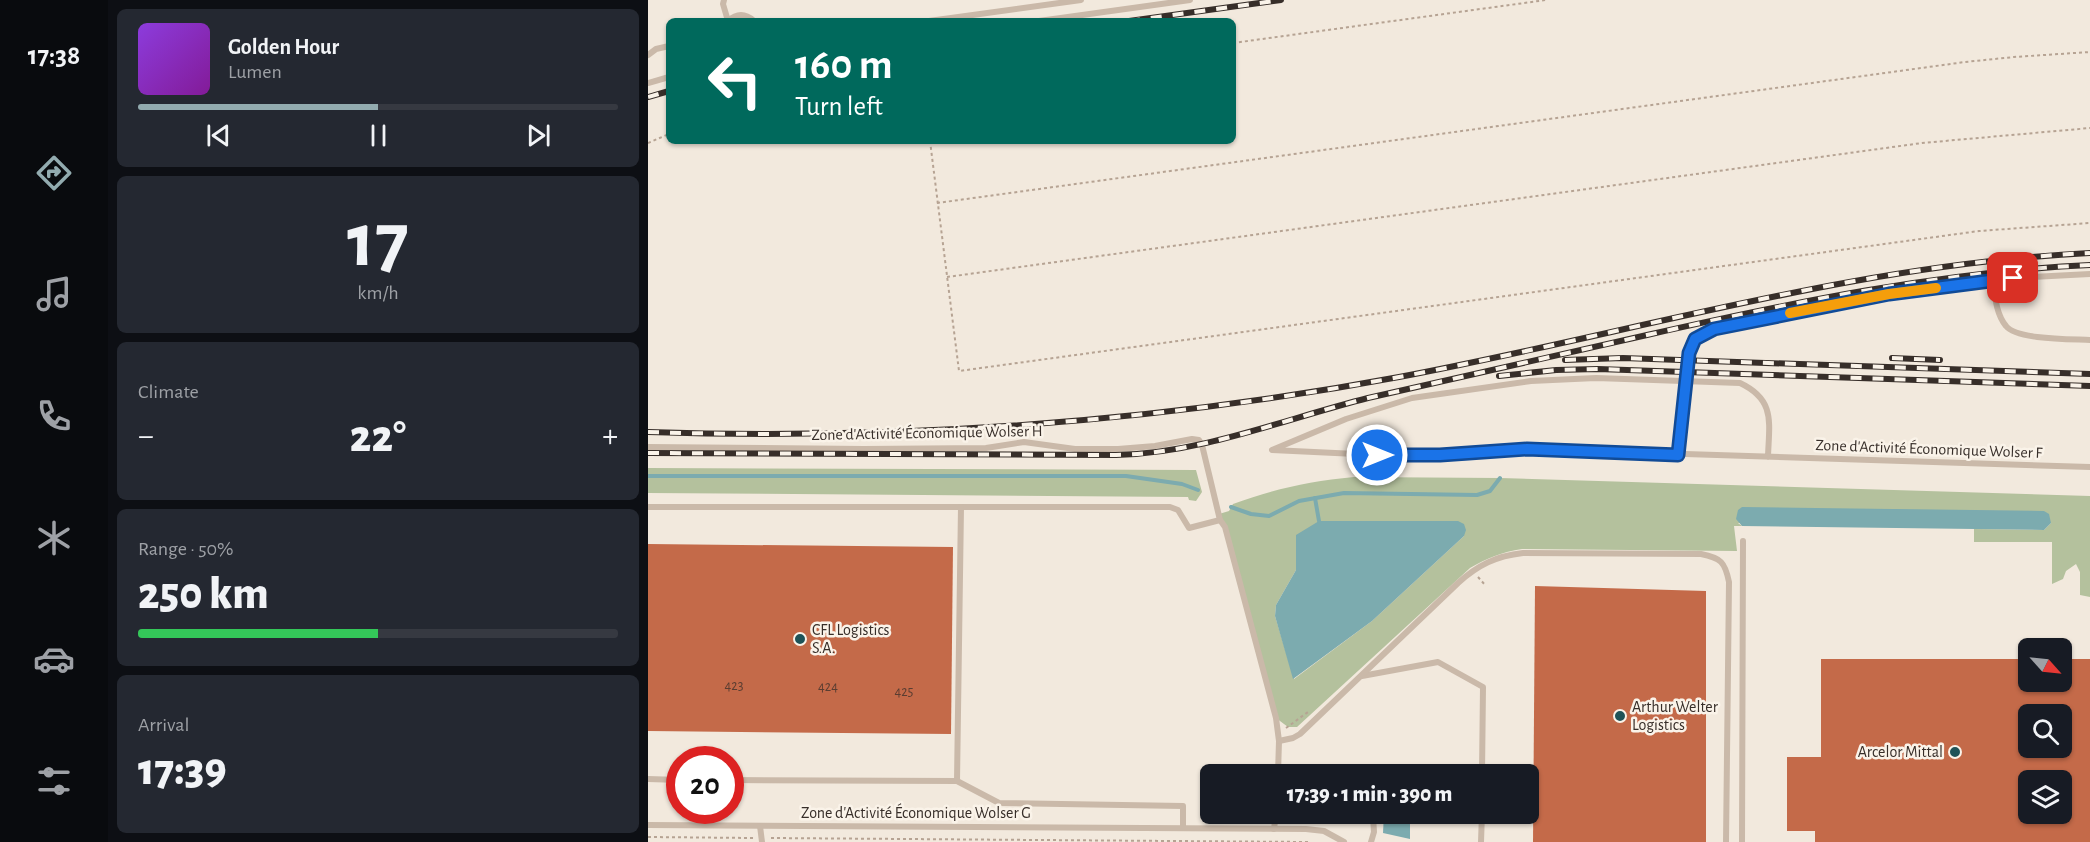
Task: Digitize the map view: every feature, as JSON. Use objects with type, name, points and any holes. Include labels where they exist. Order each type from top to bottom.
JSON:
[{"type":"lane","points":[[724,0],[727,18]]},
{"type":"lane","points":[[951,18],[1081,0]]},
{"type":"lane","points":[[1061,18],[1190,0]]},
{"type":"lane","points":[[731,18],[740,14],[750,18]]},
{"type":"lane","points":[[648,55],[656,49],[666,47]]},
{"type":"lane","points":[[648,83],[666,78]]},
{"type":"lane","points":[[1678,455],[1689,353],[1695,339],[1714,329],[1889,294],[1993,281],[2090,274]]},
{"type":"lane","points":[[1993,281],[1996,304],[2006,326],[2014,332],[2047,338],[2090,340]]},
{"type":"lane","name":"Zone d'Activité Économique Wolser F","points":[[1768,457],[1769,419],[1764,400],[1753,388],[1740,383],[1596,378],[1531,381],[1412,398],[1346,419],[1272,450],[1388,455],[1527,449],[1678,455],[2090,467]]},
{"type":"lane","name":"Zone d'Activité Économique Wolser H","points":[[648,447],[986,448],[1024,442],[1075,449],[1118,449],[1155,446],[1192,439],[1199,440],[1202,445],[1220,517]]},
{"type":"lane","points":[[648,507],[1170,507],[1178,510],[1189,528],[1220,517],[1225,527],[1276,718],[1279,741],[1278,764]]},
{"type":"lane","name":"Zone d'Activité Économique Wolser G","points":[[957,781],[961,507]]},
{"type":"lane","points":[[1742,842],[1743,541]]},
{"type":"lane","points":[[1279,741],[1300,734],[1472,570],[1496,558],[1505,555],[1536,553],[1701,554],[1715,557],[1726,567],[1729,582],[1726,842]]},
{"type":"lane","points":[[1362,676],[1438,662],[1483,687],[1482,764]]},
{"type":"lane","points":[[648,779],[666,780]]},
{"type":"lane","name":"Zone d'Activité Économique Wolser G","points":[[744,780],[957,781],[999,803],[1183,806],[1184,828]]},
{"type":"lane","points":[[1274,829],[1275,824]]},
{"type":"lane","points":[[1371,842],[1374,824]]},
{"type":"lane","points":[[1481,842],[1482,824]]},
{"type":"lane","name":"Zone d'Activité Économique Wolser G","points":[[648,825],[1274,829],[1324,831],[1344,842]]},
{"type":"lane","points":[[760,826],[762,840]]},
{"type":"path","points":[[1236,43],[1546,0]]},
{"type":"path","points":[[937,203],[1965,62],[2090,52]]},
{"type":"path","points":[[946,277],[1910,144],[2090,128]]},
{"type":"path","points":[[648,143],[666,135]]},
{"type":"path","points":[[930,144],[959,371],[1979,231],[2090,223]]},
{"type":"path","points":[[648,837],[762,840],[1308,842]]},
{"type":"green space","points":[[648,468],[1196,470],[1202,492],[1196,501],[1189,500],[1188,497],[648,493]]},
{"type":"green space","points":[[1354,477],[1500,478],[2090,496],[2090,597],[2080,595],[2080,572],[2076,564],[2066,571],[2063,579],[2052,584],[2052,542],[1974,542],[1974,529],[2044,530],[2051,523],[1738,523],[1742,526],[1734,526],[1737,551],[1522,549],[1495,556],[1470,568],[1297,727],[1288,727],[1276,718],[1219,514],[1229,511],[1233,504],[1263,494],[1307,483]],"holes":[[[1296,535],[1464,536],[1372,621],[1294,679],[1275,616],[1276,605],[1296,570]]]},
{"type":"water","points":[[1742,507],[2044,511],[2049,514],[2051,523],[2044,530],[1742,526],[1736,519],[1738,510]]},
{"type":"water","points":[[1319,521],[1458,521],[1464,524],[1466,530],[1464,536],[1372,621],[1293,679],[1275,616],[1276,605],[1296,570],[1296,535]]},
{"type":"water","points":[[1383,824],[1410,824],[1410,839],[1383,833]]},
{"type":"building","name":"CFL Logistics S.A.","points":[[648,544],[953,547],[951,734],[648,731]]},
{"type":"building","name":"Arthur Welter Logistics","points":[[1535,586],[1706,591],[1706,842],[1533,842],[1533,824],[1539,824],[1539,764],[1534,764]]},
{"type":"building","name":"Arcelor Mittal","points":[[1821,659],[2018,659],[2018,692],[2072,692],[2072,659],[2090,659],[2090,842],[1815,842],[1815,831],[1787,831],[1787,757],[1821,757]]},
{"type":"waterway","points":[[648,476],[1126,476],[1182,484],[1198,490]]},
{"type":"waterway","points":[[1231,507],[1251,514],[1269,516],[1299,501],[1344,493],[1477,495],[1490,491],[1500,478]]},
{"type":"waterway","points":[[1315,498],[1319,521]]},
{"type":"railway","points":[[1151,18],[1281,0]]},
{"type":"railway","points":[[648,97],[666,92]]},
{"type":"railway","points":[[648,432],[742,434],[931,430],[1119,417],[1212,406],[1399,377],[1743,303],[1915,271],[2002,260],[2090,253]]},
{"type":"railway","points":[[648,453],[1116,455],[1148,453],[1212,442],[1368,398],[1812,300],[1978,274],[2090,265]]},
{"type":"railway","points":[[1565,360],[1623,358],[2090,374]]},
{"type":"railway","points":[[1892,358],[1940,360]]},
{"type":"railway","points":[[1499,376],[1556,370],[1598,369],[2090,386]]},
{"type":"slow traffic","points":[[1790,313],[1889,294],[1936,288]]},
{"type":"place","name":"CFL Logistics S.A.","points":[[800,639]]},
{"type":"place","name":"Arthur Welter Logistics","points":[[1620,716]]},
{"type":"place","name":"Arcelor Mittal","points":[[1955,752]]},
{"type":"route","points":[[1377,455],[1440,455],[1527,449],[1678,455],[1689,353],[1695,339],[1714,329],[1817,307],[1889,294],[2013,278]]}]
